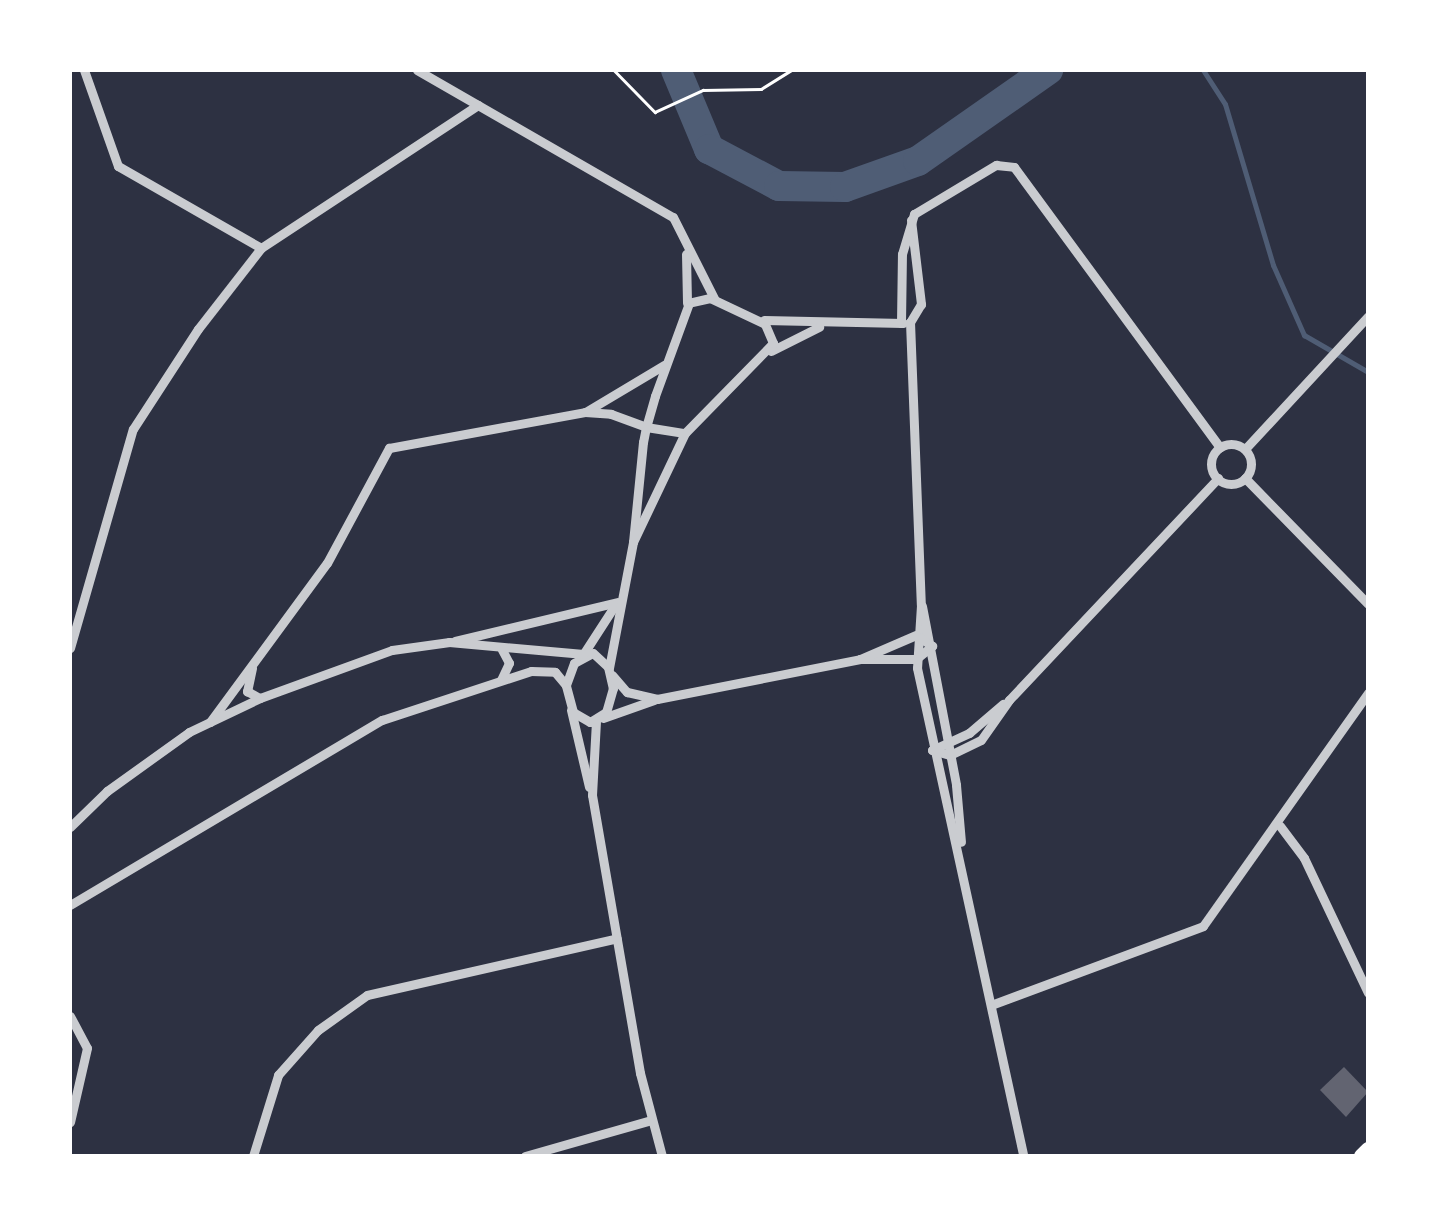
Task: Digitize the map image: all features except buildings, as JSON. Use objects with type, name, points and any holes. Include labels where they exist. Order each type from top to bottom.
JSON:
[{"type":"main road","points":[[1361,1156],[1368,1149]]},
{"type":"street","points":[[84,70],[118,166],[261,248]]},
{"type":"street","points":[[417,70],[671,215],[686,251],[718,302]]},
{"type":"street","points":[[70,648],[139,414],[261,248],[478,106]]},
{"type":"street","points":[[1023,1156],[961,850],[950,755],[921,604],[906,322],[911,220],[926,204],[998,164],[1021,170],[1220,447],[1245,449]]},
{"type":"street","points":[[752,319],[822,326],[906,322],[921,306],[911,220]]},
{"type":"street","points":[[686,251],[686,310]]},
{"type":"street","points":[[634,542],[646,427],[686,310],[696,297],[718,302],[752,319],[772,332],[769,353]]},
{"type":"street","points":[[1245,449],[1368,316]]},
{"type":"street","points":[[592,794],[597,720],[610,705],[617,602],[634,542],[686,433],[769,353],[822,326]]},
{"type":"street","points":[[210,722],[327,563],[390,448],[585,412],[667,362]]},
{"type":"street","points":[[585,412],[686,433]]},
{"type":"street","points":[[1220,447],[1212,462],[1218,478],[1232,484],[1245,478],[1251,463],[1245,449]]},
{"type":"street","points":[[932,750],[947,738],[969,733],[1009,700],[1218,478]]},
{"type":"street","points":[[1245,478],[1368,604]]},
{"type":"street","points":[[70,827],[160,751],[260,698],[404,647],[453,642],[617,602]]},
{"type":"street","points":[[566,685],[617,602]]},
{"type":"street","points":[[921,604],[916,659],[932,750],[961,850]]},
{"type":"street","points":[[916,635],[932,646]]},
{"type":"street","points":[[860,659],[916,635]]},
{"type":"street","points":[[453,642],[597,655],[627,692],[657,698]]},
{"type":"street","points":[[569,700],[576,716],[597,720],[657,698],[860,659],[916,659],[932,646]]},
{"type":"street","points":[[500,648],[509,663],[500,681]]},
{"type":"street","points":[[257,656],[246,688],[260,698]]},
{"type":"street","points":[[70,905],[182,844],[372,725],[500,681],[541,670],[557,673],[566,685],[592,794],[651,1120],[662,1156]]},
{"type":"street","points":[[992,1005],[1204,926],[1280,826],[1368,693]]},
{"type":"street","points":[[932,750],[950,755],[981,740],[1009,700]]},
{"type":"street","points":[[1280,826],[1304,858],[1368,993]]},
{"type":"street","points":[[252,1156],[278,1075],[318,1030],[367,995],[617,938]]},
{"type":"street","points":[[70,1016],[87,1058],[70,1122]]},
{"type":"street","points":[[525,1156],[651,1120]]},
{"type":"path","points":[[614,70],[647,107],[668,108],[703,90],[760,89],[790,70]]},
{"type":"waterway","points":[[676,70],[709,149],[779,186],[845,187],[918,161],[1048,70]]},
{"type":"waterway","points":[[1203,70],[1225,104],[1273,265],[1304,335],[1368,372]]}]
